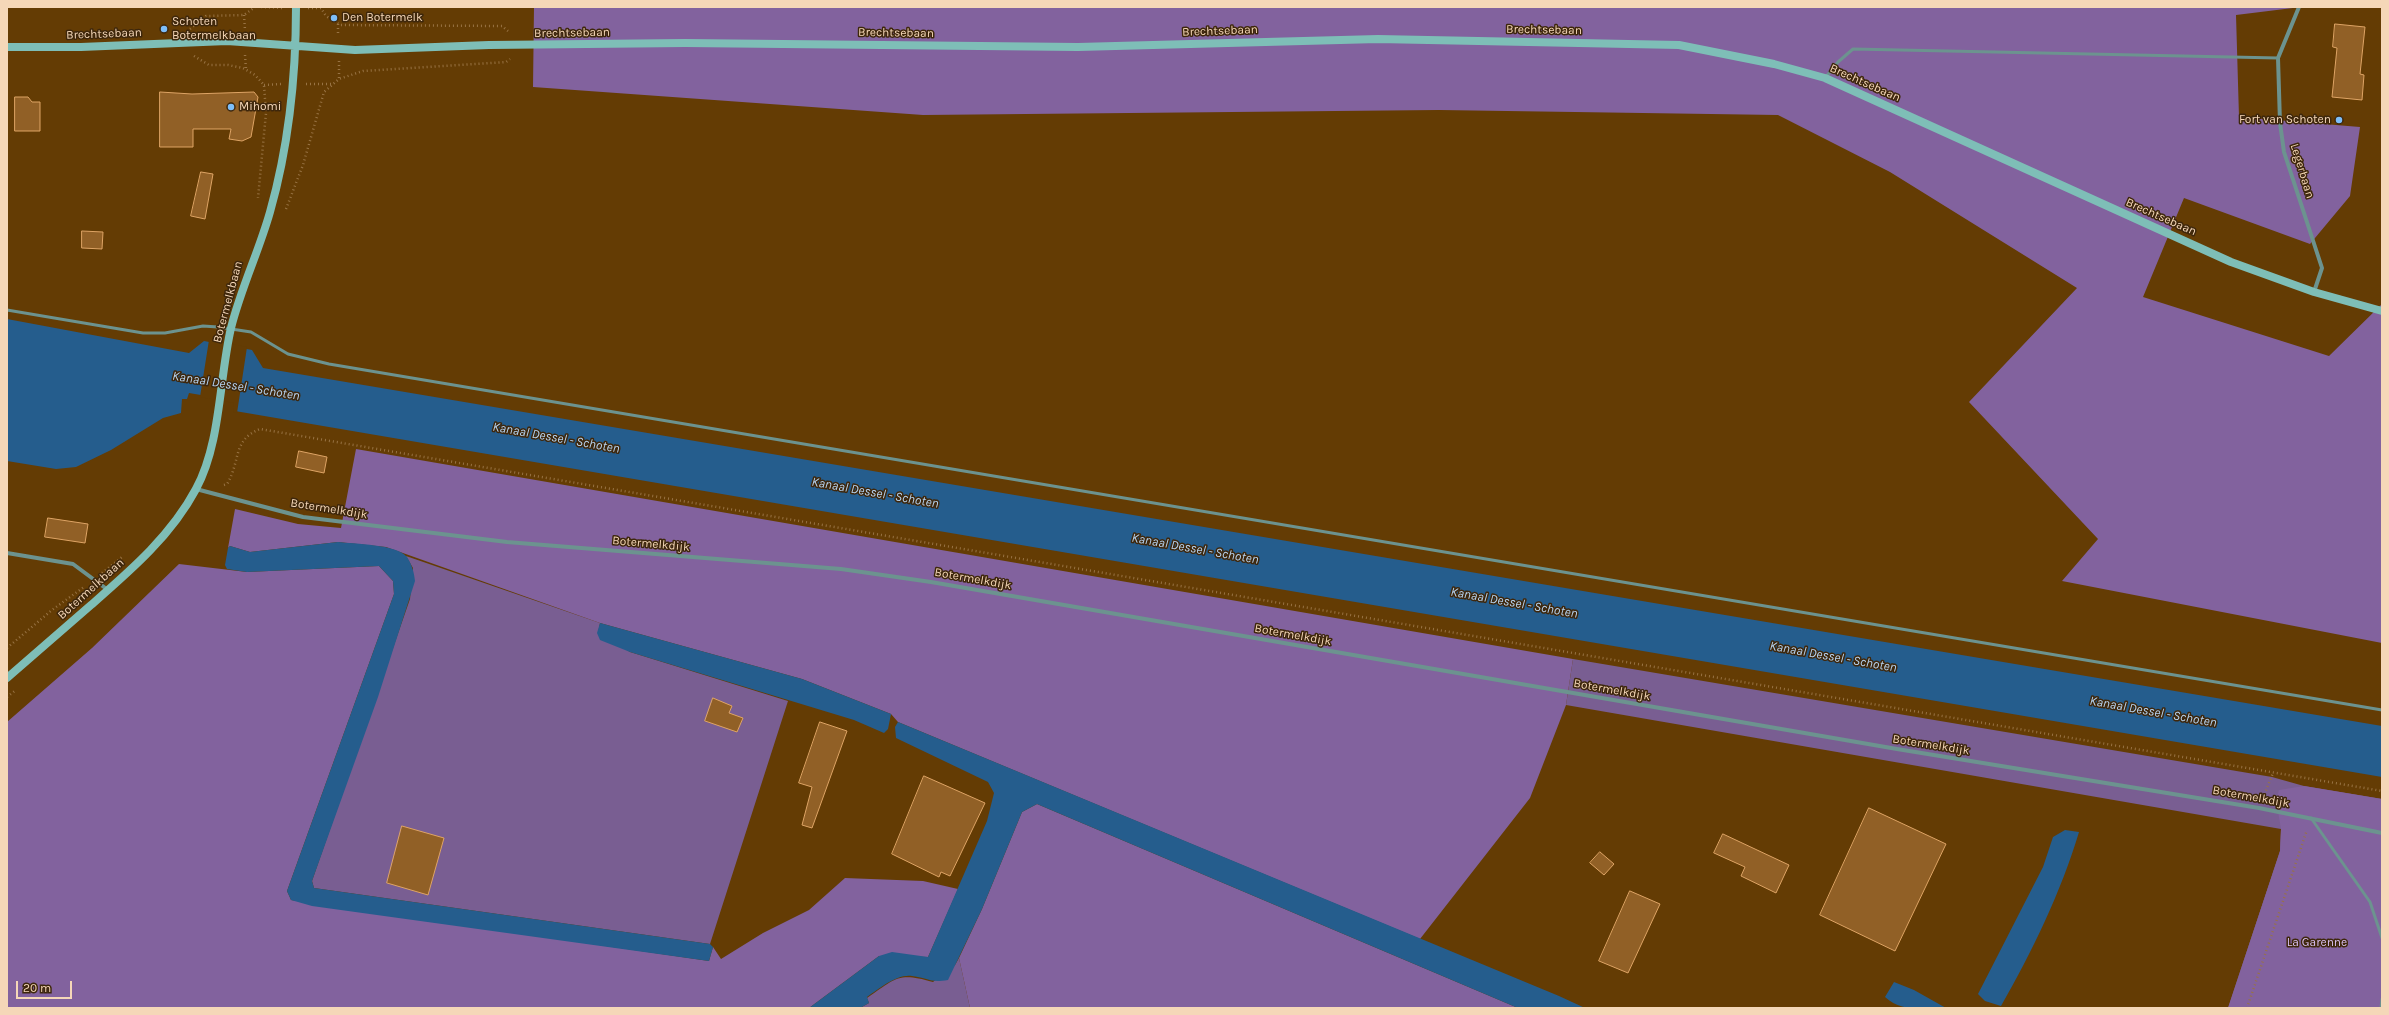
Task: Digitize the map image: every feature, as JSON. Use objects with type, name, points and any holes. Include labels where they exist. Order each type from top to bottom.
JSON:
[{"type":"main road","name":"Botermelkbaan","points":[[7,678],[108,590],[160,540],[196,490],[210,450],[231,329],[250,265],[270,214],[281,172],[293,92],[296,46],[296,7]]},
{"type":"main road","name":"Brechtsebaan","points":[[7,47],[173,44],[227,41],[355,50],[527,45],[686,43],[1078,47],[1378,39],[1671,45],[1730,54],[1825,78],[2231,262],[2314,292],[2382,311]]},
{"type":"street","name":"Legerbaan","points":[[2299,7],[2278,58],[2280,123],[2284,152],[2322,268],[2314,292]]},
{"type":"street","name":"Botermelkdijk","points":[[196,490],[303,517],[507,542],[841,569],[931,582],[1889,748],[2259,808],[2382,833]]},
{"type":"street","points":[[7,553],[73,564],[108,590]]},
{"type":"lane","points":[[1825,78],[1838,62],[1853,49],[2278,58]]},
{"type":"lane","points":[[7,310],[147,333],[165,333],[209,325],[251,332],[288,354],[329,364],[2382,710]]},
{"type":"lane","points":[[2311,818],[2370,902],[2382,938]]},
{"type":"lane","points":[[2381,1008],[2382,999]]},
{"type":"path","points":[[255,7],[244,15],[206,16],[173,44],[209,65],[228,65],[246,69],[255,74],[264,85],[266,113],[258,202]]},
{"type":"path","points":[[261,7],[275,8]]},
{"type":"path","points":[[318,8],[338,24],[502,26],[527,45],[506,62],[364,71],[339,79],[331,84]]},
{"type":"path","points":[[338,24],[338,30]]},
{"type":"path","points":[[339,67],[339,79]]},
{"type":"path","points":[[219,486],[227,484],[233,474],[242,441],[249,433],[260,429],[2382,791]]},
{"type":"path","points":[[7,648],[52,610],[125,555]]},
{"type":"path","points":[[2259,808],[2273,772]]},
{"type":"path","points":[[2247,1008],[2311,818]]},
{"type":"shaded area","points":[[406,556],[600,623],[598,633],[630,652],[788,701],[710,944],[314,888],[312,881],[410,599],[413,568]]},
{"type":"shaded area","points":[[1573,659],[2272,777],[2304,786],[2382,799],[2228,1008],[2280,851],[2281,829],[1566,705]]},
{"type":"shaded area","points":[[959,958],[970,1008],[860,1008],[869,1003],[867,998],[898,979],[912,977],[933,982],[955,965]]},
{"type":"green space","points":[[534,7],[2301,7],[2236,15],[2239,117],[2360,127],[2350,196],[2310,244],[2184,198],[2143,297],[2329,356],[2382,304],[2382,643],[2062,581],[2098,539],[1969,402],[2077,288],[1890,172],[1778,115],[1439,110],[923,115],[533,87]]},
{"type":"green space","points":[[356,449],[1573,659],[1566,705],[1530,798],[1420,939],[898,722],[891,714],[802,679],[600,623],[386,547],[338,542],[250,552],[230,546],[228,548],[235,509],[298,524],[341,528]]},
{"type":"green space","points":[[179,564],[247,572],[379,566],[393,581],[394,594],[287,891],[291,900],[709,961],[713,947],[721,959],[763,933],[809,910],[845,878],[923,881],[958,889],[928,957],[879,956],[809,1008],[7,1008],[7,722],[92,648]]},
{"type":"green space","name":"La Garenne","points":[[2304,786],[2382,799],[2382,1008],[2228,1008],[2280,851],[2281,829],[2276,800],[2279,790]]},
{"type":"green space","points":[[1037,804],[1518,1008],[970,1008],[959,958],[982,909],[1022,812]]},
{"type":"water","name":"Kanaal Dessel - Schoten","points":[[7,319],[189,353],[204,341],[252,350],[263,368],[2382,726],[2382,777],[235,411],[236,401],[189,393],[187,399],[182,399],[181,413],[163,418],[111,450],[76,467],[56,469],[7,461]]},
{"type":"water","points":[[338,542],[385,547],[402,553],[407,557],[410,563],[415,581],[378,697],[312,881],[314,888],[710,944],[713,947],[709,961],[312,906],[291,900],[287,891],[394,594],[393,581],[379,566],[247,572],[227,569],[225,565],[228,548],[230,546],[250,552]]},
{"type":"water","points":[[600,623],[802,679],[891,714],[888,729],[884,733],[854,720],[630,652],[600,640],[597,633]]},
{"type":"water","points":[[898,722],[1585,1008],[1518,1008],[1037,804],[1022,812],[982,909],[948,980],[933,981],[912,976],[900,977],[867,997],[869,1003],[860,1008],[809,1008],[879,956],[892,952],[928,957],[987,821],[994,793],[988,782],[896,738],[895,727]]},
{"type":"water","points":[[2065,830],[2079,832],[2064,877],[2035,943],[2001,1006],[1985,1001],[1978,994],[2043,867],[2053,837]]},
{"type":"water","points":[[1894,982],[1914,990],[1946,1008],[1906,1008],[1892,1002],[1885,997]]},
{"type":"pier","points":[[209,340],[247,347],[237,413],[233,412],[234,403],[200,397]]},
{"type":"building","points":[[2335,24],[2365,27],[2360,74],[2364,75],[2362,100],[2332,97],[2337,48],[2333,47]]},
{"type":"building","points":[[160,92],[192,94],[254,92],[258,97],[251,137],[242,141],[229,139],[231,129],[193,129],[193,147],[160,147]]},
{"type":"building","points":[[15,97],[28,97],[32,102],[40,102],[40,131],[15,131]]},
{"type":"building","points":[[201,172],[213,174],[205,219],[191,216]]},
{"type":"building","points":[[82,231],[103,232],[102,249],[82,248]]},
{"type":"building","points":[[299,451],[327,457],[324,473],[296,467]]},
{"type":"building","points":[[48,518],[88,524],[85,543],[45,537]]},
{"type":"building","points":[[713,698],[732,706],[729,713],[743,718],[737,732],[705,721]]},
{"type":"building","points":[[820,722],[847,731],[812,828],[802,825],[812,787],[799,783]]},
{"type":"building","points":[[924,776],[985,803],[950,876],[941,872],[939,877],[892,854]]},
{"type":"building","points":[[1869,808],[1946,844],[1895,951],[1820,915]]},
{"type":"building","points":[[402,826],[444,838],[428,895],[387,883]]},
{"type":"building","points":[[1723,834],[1789,865],[1776,893],[1741,876],[1745,867],[1714,853]]},
{"type":"building","points":[[1600,852],[1614,864],[1604,875],[1590,863]]},
{"type":"building","points":[[1630,891],[1660,904],[1628,973],[1599,961]]},
{"type":"place","name":"Den Botermelk","points":[[334,18]]},
{"type":"place","name":"Schoten Botermelkbaan","points":[[164,29]]},
{"type":"place","name":"Mihomi","points":[[231,107]]},
{"type":"place","name":"Fort van Schoten","points":[[2339,120]]}]
